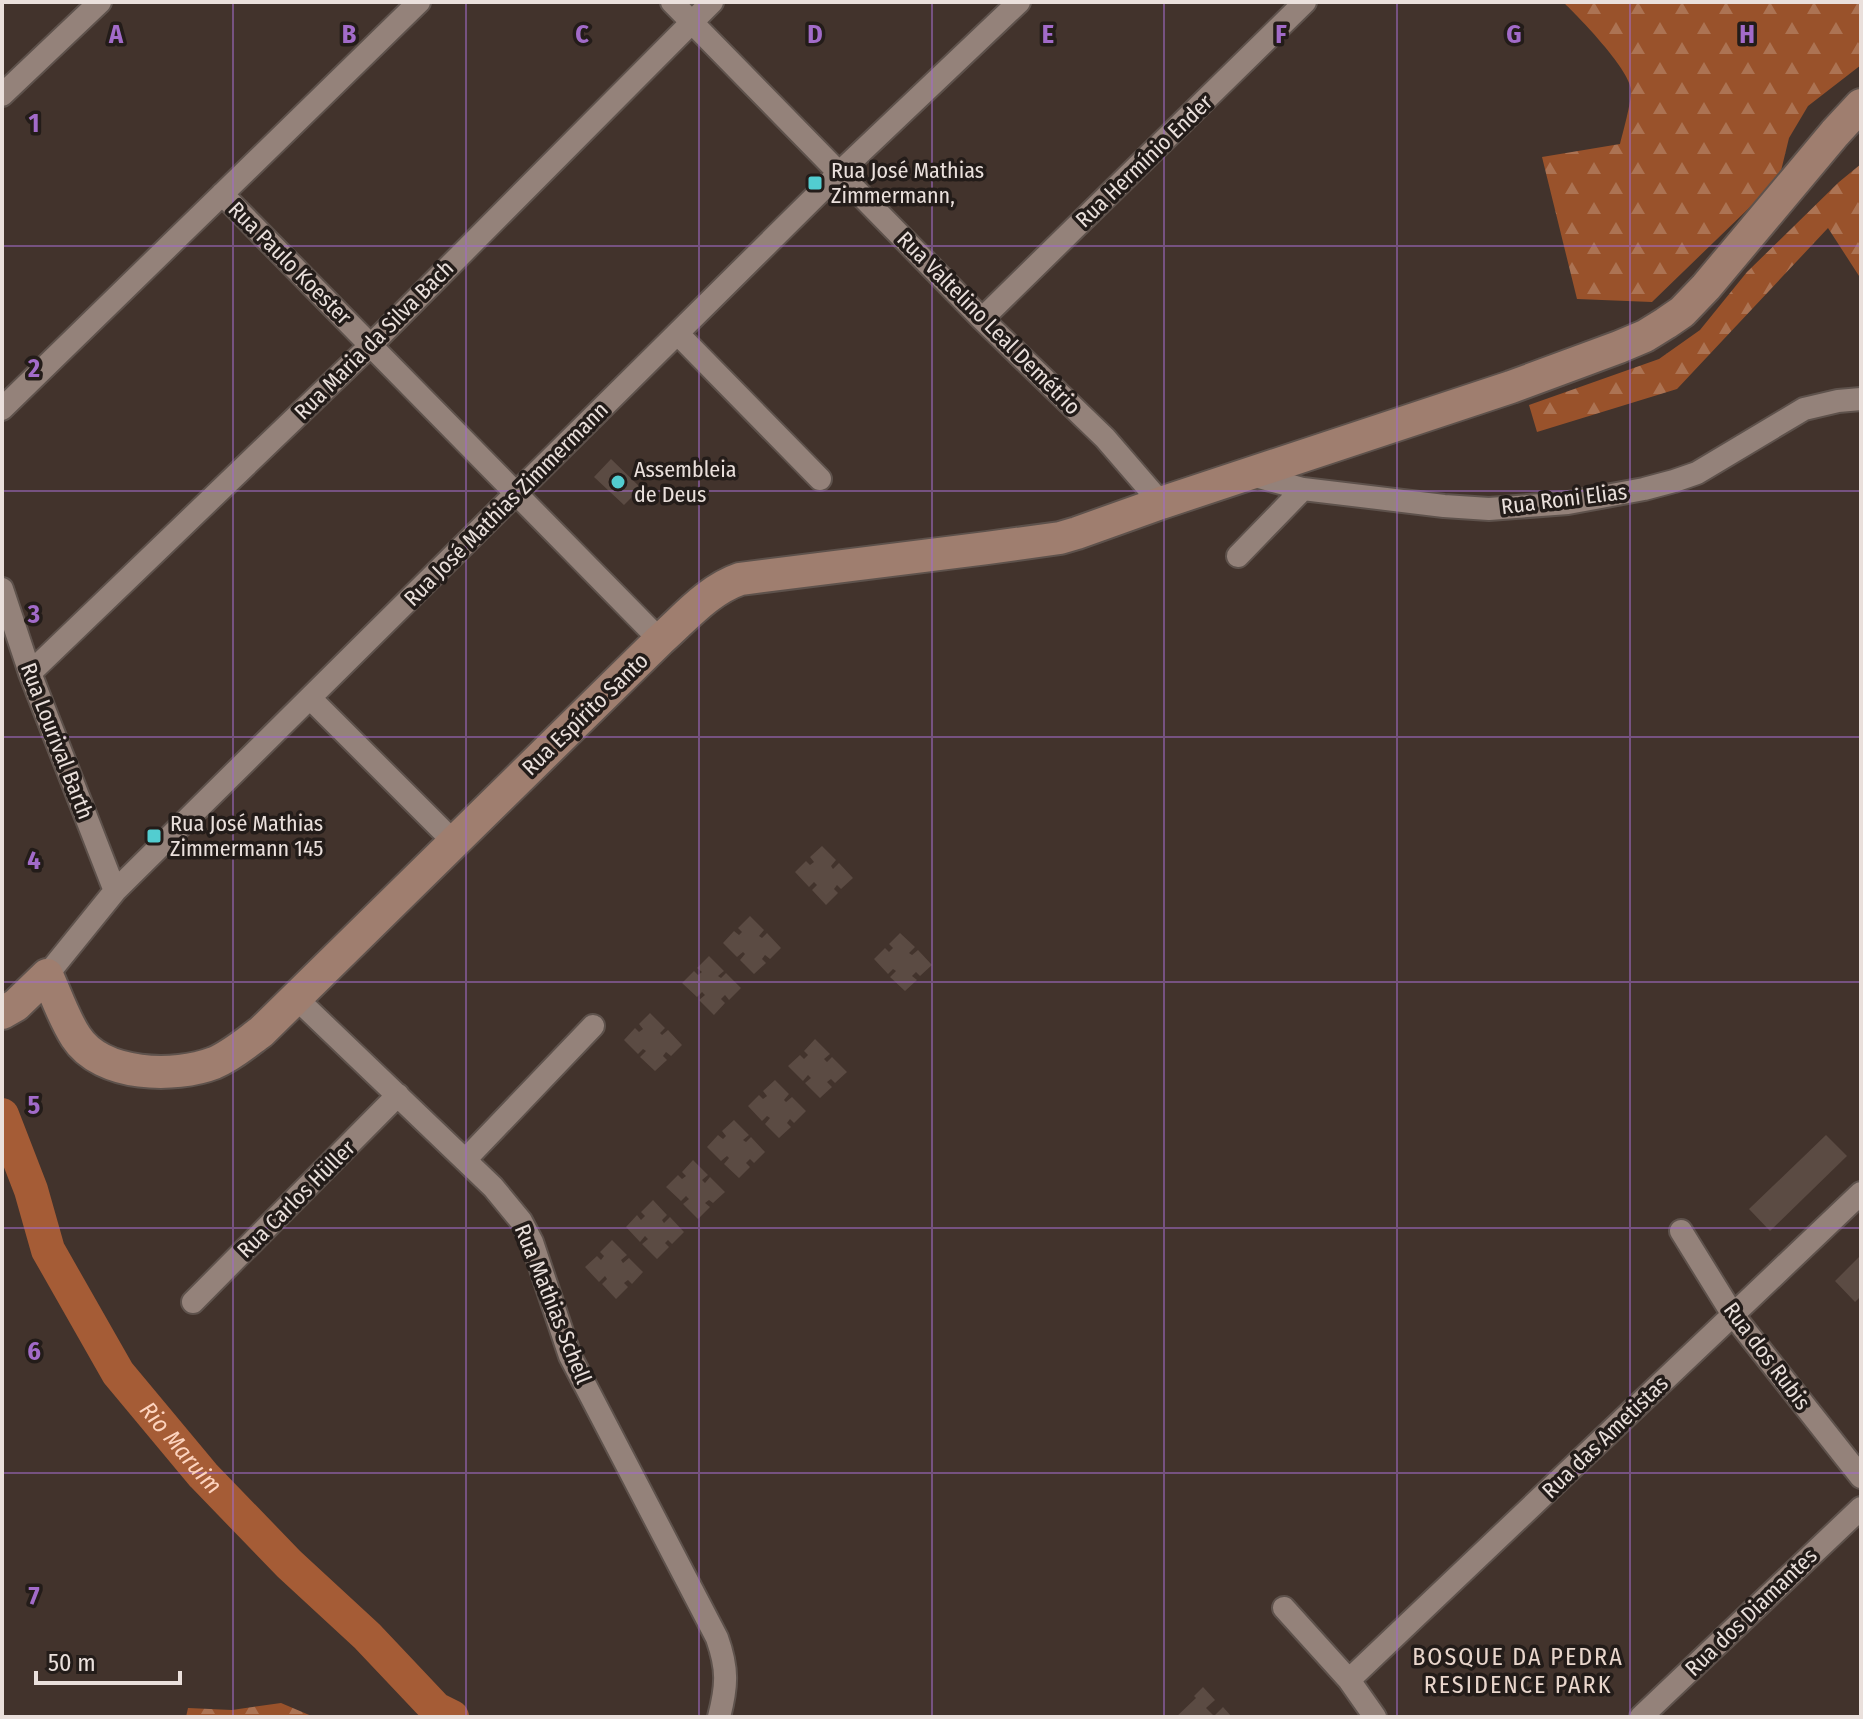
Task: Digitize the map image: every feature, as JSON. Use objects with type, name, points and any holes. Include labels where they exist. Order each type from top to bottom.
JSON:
[{"type":"street","points":[[2,95],[100,2]]},
{"type":"street","points":[[2,409],[419,2]]},
{"type":"street","name":"Rua Valtelino Leal Demétrio","points":[[672,2],[982,319],[1105,438],[1161,503]]},
{"type":"street","name":"Rua Maria da Silva Bach","points":[[30,673],[371,345],[712,2]]},
{"type":"street","name":"Rua José Mathias Zimmermann","points":[[2,1013],[16,1005],[47,975],[115,891],[839,173],[1019,2]]},
{"type":"street","name":"Rua Hermínio Ender","points":[[982,319],[1305,2]]},
{"type":"street","name":"Rua Espírito Santo","points":[[47,975],[77,1039],[109,1063],[151,1072],[175,1072],[217,1062],[261,1032],[660,640],[728,583],[1060,538],[1525,382],[1619,347],[1645,336],[1682,312],[1861,105]]},
{"type":"street","name":"Rua Paulo Koester","points":[[222,194],[660,640]]},
{"type":"street","points":[[678,334],[820,479]]},
{"type":"street","name":"Rua Roni Elias","points":[[1248,474],[1303,489],[1395,501],[1474,508],[1568,503],[1674,481],[1697,473],[1804,409],[1861,399]]},
{"type":"street","points":[[1238,556],[1303,489]]},
{"type":"street","name":"Rua Lourival Barth","points":[[2,589],[30,673],[115,891]]},
{"type":"street","points":[[310,698],[454,842]]},
{"type":"street","name":"Rua Mathias Schell","points":[[296,998],[507,1202],[532,1242],[570,1356],[717,1638],[726,1668],[719,1717]]},
{"type":"street","points":[[465,1160],[593,1026]]},
{"type":"street","name":"Rua Carlos Hüller","points":[[193,1302],[398,1095]]},
{"type":"street","name":"Rua das Ametistas","points":[[1349,1680],[1861,1193]]},
{"type":"street","name":"Rua dos Rubis","points":[[1681,1231],[1733,1315],[1861,1477]]},
{"type":"street","name":"Rua dos Diamantes","points":[[1641,1717],[1861,1508]]},
{"type":"street","points":[[1284,1608],[1349,1680],[1375,1717]]},
{"type":"green space","points":[[1563,2],[1861,2],[1861,65],[1808,106],[1789,138],[1779,179],[1652,302],[1577,299],[1542,157],[1620,144],[1631,89],[1613,56]]},
{"type":"green space","points":[[1861,164],[1861,279],[1828,228],[1677,389],[1537,432],[1529,405],[1659,359],[1700,330],[1747,272]]},
{"type":"green space","points":[[281,1703],[314,1717],[186,1717],[188,1708],[232,1710]]},
{"type":"building","name":"Assembleia de Deus","points":[[611,459],[641,488],[624,505],[594,477]]},
{"type":"building","points":[[822,846],[836,860],[831,866],[833,869],[839,863],[853,878],[841,889],[837,885],[834,889],[838,893],[826,905],[812,890],[817,885],[814,882],[809,887],[795,872],[806,861],[810,865],[814,862],[810,857]]},
{"type":"building","points":[[750,916],[764,930],[759,936],[762,938],[767,933],[781,948],[770,959],[765,955],[762,959],[766,963],[754,974],[740,960],[745,954],[743,952],[737,957],[723,943],[734,931],[739,935],[742,932],[738,928]]},
{"type":"building","points":[[900,933],[915,947],[909,953],[912,955],[918,950],[932,965],[920,976],[916,972],[912,976],[917,980],[905,991],[890,977],[896,971],[893,969],[888,974],[874,959],[885,948],[889,952],[893,948],[889,944]]},
{"type":"building","points":[[709,956],[724,971],[718,976],[721,978],[726,973],[741,988],[729,1000],[725,995],[721,999],[725,1003],[714,1015],[699,1000],[705,995],[702,992],[697,997],[682,983],[694,971],[698,975],[702,972],[697,968]]},
{"type":"building","points":[[650,1013],[665,1028],[660,1033],[662,1035],[668,1030],[682,1045],[671,1056],[666,1052],[663,1056],[667,1060],[655,1071],[640,1057],[646,1051],[643,1049],[638,1054],[624,1040],[635,1028],[639,1032],[643,1029],[639,1024]]},
{"type":"building","points":[[815,1039],[830,1054],[824,1059],[827,1062],[832,1057],[847,1072],[835,1083],[831,1079],[827,1082],[832,1087],[820,1098],[805,1083],[811,1078],[808,1075],[803,1081],[788,1066],[800,1055],[804,1059],[808,1055],[804,1051]]},
{"type":"building","points":[[775,1080],[789,1094],[784,1100],[786,1102],[792,1097],[806,1111],[794,1123],[790,1119],[787,1123],[791,1127],[779,1138],[765,1124],[770,1118],[767,1116],[762,1121],[748,1106],[759,1095],[763,1099],[767,1096],[763,1091]]},
{"type":"building","points":[[734,1120],[749,1135],[743,1140],[746,1142],[751,1137],[765,1152],[754,1163],[750,1159],[746,1163],[750,1167],[739,1178],[724,1164],[729,1158],[727,1156],[721,1161],[707,1147],[718,1135],[723,1139],[726,1136],[722,1131]]},
{"type":"building","points":[[1826,1135],[1847,1156],[1770,1231],[1749,1209]]},
{"type":"building","points":[[693,1160],[708,1175],[702,1180],[705,1183],[710,1177],[725,1192],[713,1203],[709,1200],[705,1203],[710,1207],[698,1219],[683,1204],[689,1199],[686,1196],[681,1201],[666,1187],[678,1175],[682,1179],[686,1176],[682,1172]]},
{"type":"building","points":[[653,1200],[667,1215],[662,1220],[664,1223],[670,1217],[684,1232],[672,1244],[668,1240],[665,1243],[669,1247],[657,1259],[642,1244],[648,1239],[645,1236],[640,1242],[626,1227],[637,1215],[641,1220],[645,1216],[641,1212]]},
{"type":"building","points":[[612,1240],[627,1255],[621,1260],[623,1263],[629,1258],[643,1272],[632,1284],[628,1280],[624,1283],[628,1287],[616,1299],[602,1284],[607,1279],[605,1276],[599,1282],[585,1267],[597,1256],[601,1260],[604,1256],[600,1252]]},
{"type":"building","points":[[1861,1255],[1861,1296],[1855,1302],[1835,1281]]},
{"type":"building","points":[[1203,1687],[1215,1700],[1206,1708],[1214,1716],[1223,1707],[1232,1717],[1176,1717]]},
{"type":"waterway","name":"Rio Maruim","points":[[2,1115],[31,1190],[48,1250],[118,1373],[203,1475],[289,1564],[367,1636],[436,1709],[452,1717]]},
{"type":"place","name":"Rua José Mathias Zimmermann,","points":[[815,183]]},
{"type":"place","name":"Assembleia de Deus","points":[[618,482]]},
{"type":"place","name":"Rua José Mathias Zimmermann 145","points":[[154,836]]},
{"type":"district","name":"BOSQUE DA PEDRA RESIDENCE PARK","points":[[1518,1671]]}]
